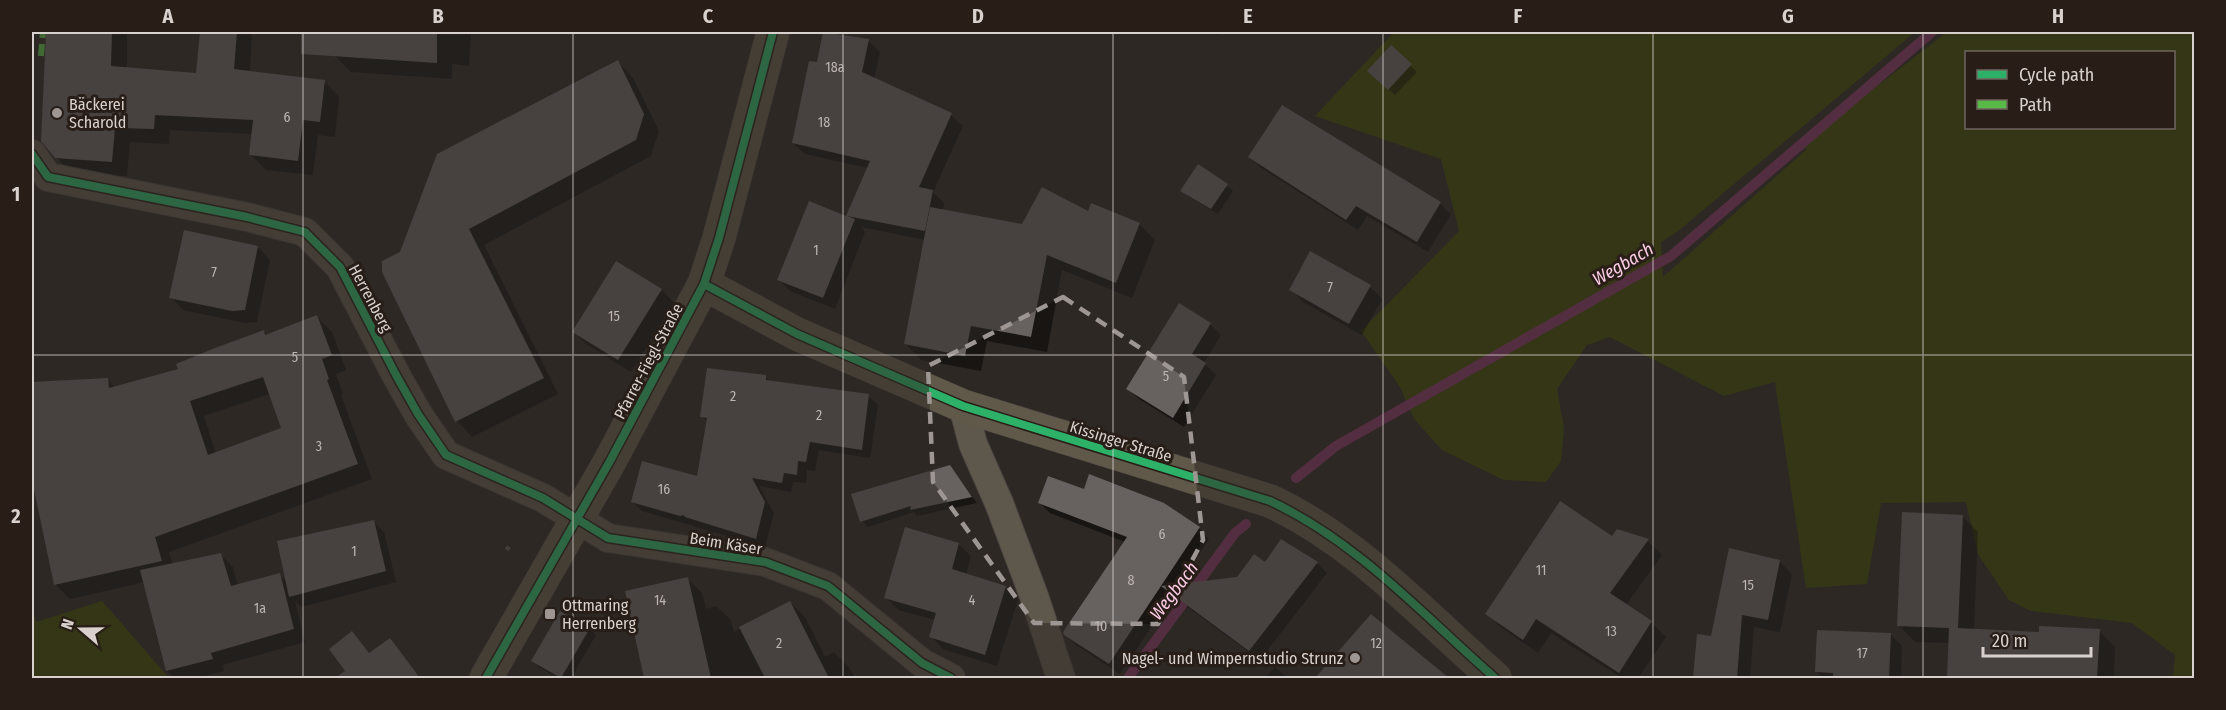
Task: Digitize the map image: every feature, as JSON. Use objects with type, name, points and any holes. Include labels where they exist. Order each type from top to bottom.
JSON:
[{"type":"street","name":"Pfarrer-Fiegl-Straße","points":[[486,678],[615,451],[704,284],[719,237],[773,32]]},
{"type":"street","name":"Herrenberg","points":[[32,154],[48,177],[247,217],[305,232],[340,267],[396,375],[418,414],[446,455],[543,498],[575,520]]},
{"type":"street","name":"Kissinger Straße","points":[[704,284],[797,334],[963,406],[1270,501],[1297,513],[1327,532],[1382,574],[1495,678]]},
{"type":"street","points":[[963,406],[973,444],[999,503],[1034,596],[1061,678]]},
{"type":"street","name":"Beim Käser","points":[[575,520],[608,538],[765,562],[828,585],[922,663],[951,678]]},
{"type":"path","points":[[506,548],[512,551]]},
{"type":"highlighted area","points":[[1063,297],[1184,377],[1203,540],[1158,624],[1034,623],[933,482],[928,366]]},
{"type":"green space","points":[[1394,32],[1915,32],[1677,232],[1661,242],[1663,277],[1807,149],[1798,147],[1947,32],[2194,32],[2194,678],[2173,678],[2175,655],[2132,623],[2031,611],[2009,600],[1978,554],[1966,502],[1881,503],[1867,584],[1806,588],[1775,382],[1724,396],[1610,337],[1587,345],[1557,389],[1564,428],[1561,461],[1546,482],[1504,480],[1442,450],[1414,419],[1400,387],[1361,331],[1459,231],[1441,159],[1315,116]]},
{"type":"green space","points":[[102,601],[169,678],[32,678],[32,607],[36,622]]},
{"type":"building","points":[[46,32],[112,32],[111,66],[196,73],[200,32],[237,32],[234,69],[325,80],[320,122],[303,120],[298,161],[249,155],[253,120],[155,115],[154,129],[115,128],[112,162],[55,158],[41,141]]},
{"type":"building","points":[[301,32],[437,32],[437,63],[301,54]]},
{"type":"building","points":[[823,32],[869,39],[862,72],[952,113],[919,187],[933,190],[925,231],[847,216],[855,219],[823,298],[777,280],[809,201],[846,216],[870,161],[792,143],[809,61],[817,62]]},
{"type":"building","points":[[1391,45],[1412,64],[1388,90],[1367,71]]},
{"type":"building","points":[[618,60],[644,114],[636,140],[469,229],[544,378],[455,422],[382,272],[382,261],[400,252],[437,154]]},
{"type":"building","points":[[1282,105],[1441,202],[1417,242],[1356,206],[1346,220],[1248,157]]},
{"type":"building","points":[[1198,164],[1228,184],[1211,209],[1180,191]]},
{"type":"building","points":[[1042,187],[1088,211],[1091,203],[1140,223],[1116,283],[1047,255],[1031,337],[971,326],[965,356],[904,344],[930,207],[1022,224]]},
{"type":"building","points":[[184,230],[258,246],[245,310],[232,311],[169,298]]},
{"type":"building","points":[[1310,251],[1371,285],[1349,324],[1289,290]]},
{"type":"building","points":[[616,261],[662,289],[618,360],[572,332]]},
{"type":"building","points":[[1179,303],[1211,323],[1192,354],[1206,363],[1173,418],[1126,389]]},
{"type":"building","points":[[317,315],[332,355],[322,359],[329,379],[327,380],[358,464],[155,537],[162,561],[54,585],[32,480],[32,382],[108,378],[109,388],[178,369],[176,364],[264,330],[265,335]],"holes":[[[263,377],[281,428],[208,455],[190,401]]]},
{"type":"building","points":[[707,368],[766,375],[766,380],[869,394],[862,450],[810,442],[806,462],[798,461],[797,475],[784,473],[782,483],[752,478],[765,502],[756,539],[684,515],[680,516],[631,502],[642,461],[697,476],[707,418],[700,417]]},
{"type":"building","points":[[950,465],[972,497],[910,510],[911,506],[860,522],[851,494]]},
{"type":"building","points":[[1089,474],[1164,503],[1200,527],[1109,664],[1064,635],[1063,632],[1127,537],[1038,503],[1048,476],[1084,489]]},
{"type":"building","points":[[1560,501],[1612,536],[1617,529],[1649,539],[1610,593],[1652,621],[1619,673],[1536,619],[1523,640],[1485,614]]},
{"type":"building","points":[[1902,512],[1963,515],[1958,628],[2039,632],[2039,626],[2100,629],[2097,678],[1947,678],[1949,628],[1897,626]]},
{"type":"building","points":[[374,520],[386,571],[289,597],[277,541]]},
{"type":"building","points":[[905,527],[959,543],[952,569],[1006,586],[985,655],[929,637],[936,613],[884,598]]},
{"type":"building","points":[[1281,539],[1318,562],[1249,651],[1161,586],[1237,577],[1254,554],[1265,562]]},
{"type":"building","points":[[1729,548],[1780,560],[1768,620],[1742,615],[1737,678],[1693,678],[1697,634],[1711,636]]},
{"type":"building","points":[[221,553],[231,586],[280,573],[294,629],[211,653],[213,659],[166,671],[140,570]]},
{"type":"building","points":[[688,577],[711,678],[644,678],[625,591]]},
{"type":"building","points":[[790,601],[829,678],[765,678],[739,627]]},
{"type":"building","points":[[560,611],[590,628],[561,678],[531,661]]},
{"type":"building","points":[[1371,614],[1449,678],[1315,678]]},
{"type":"building","points":[[1817,630],[1891,633],[1889,678],[1833,678],[1833,673],[1815,672]]},
{"type":"building","points":[[352,631],[369,653],[390,638],[420,678],[335,678],[345,671],[329,649]]},
{"type":"waterway","name":"Wegbach","points":[[1296,478],[1336,446],[1671,256],[1932,32]]},
{"type":"waterway","name":"Wegbach","points":[[1128,678],[1235,533],[1246,524]]},
{"type":"marked path","points":[[41,56],[43,32]]},
{"type":"cycle path","points":[[486,678],[610,461],[704,284],[719,238],[773,32]]},
{"type":"cycle path","points":[[32,154],[48,177],[247,217],[305,232],[340,267],[396,375],[418,414],[446,455],[543,498],[608,538],[765,562],[828,586],[922,663],[951,678]]},
{"type":"cycle path","points":[[704,284],[797,334],[963,406],[1270,501],[1302,518],[1361,558],[1495,678]]},
{"type":"place","name":"Bäckerei Scharold","points":[[57,113]]},
{"type":"place","name":"Ottmaring Herrenberg","points":[[550,614]]},
{"type":"place","name":"Nagel- und Wimpernstudio Strunz","points":[[1355,658]]}]
